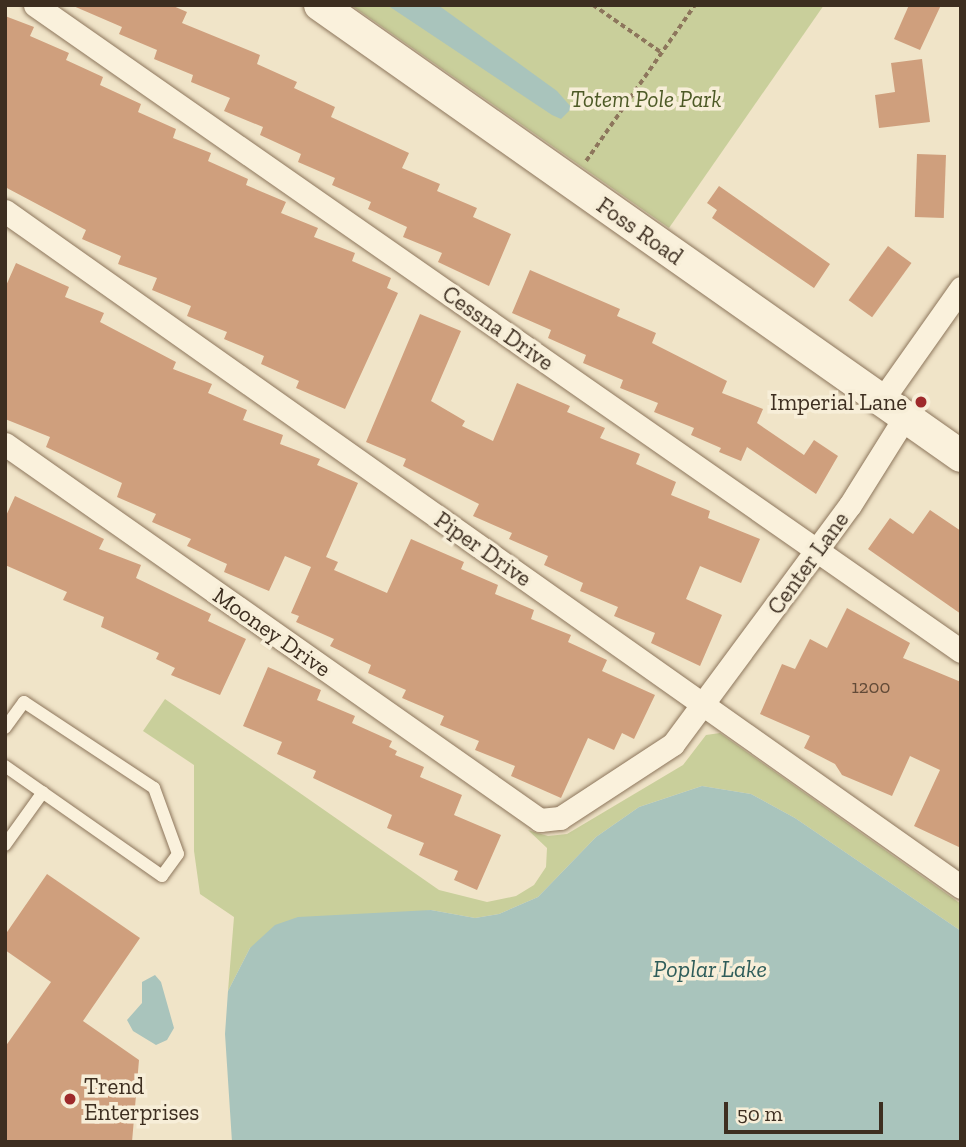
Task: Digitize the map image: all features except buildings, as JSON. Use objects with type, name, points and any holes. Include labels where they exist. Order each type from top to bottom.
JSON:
[{"type":"street","name":"Cessna Drive","points":[[35,5],[961,651]]},
{"type":"street","name":"Foss Road","points":[[320,5],[961,456]]},
{"type":"street","name":"Piper Drive","points":[[5,211],[961,887]]},
{"type":"street","points":[[894,409],[961,288]]},
{"type":"street","name":"Center Lane","points":[[540,820],[560,818],[673,744],[705,706],[817,550],[894,409]]},
{"type":"street","name":"Mooney Drive","points":[[5,444],[540,820]]},
{"type":"lane","points":[[5,728],[23,702],[154,788],[178,854],[162,876],[5,766]]},
{"type":"lane","points":[[5,845],[43,792]]},
{"type":"path","points":[[593,5],[662,53]]},
{"type":"path","points":[[583,165],[695,5]]},
{"type":"green space","name":"Totem Pole Park","points":[[351,5],[824,5],[669,228]]},
{"type":"green space","points":[[165,699],[439,890],[487,902],[516,896],[534,885],[546,867],[547,848],[528,830],[548,836],[567,834],[683,765],[706,735],[720,733],[961,904],[961,931],[795,818],[751,794],[702,786],[639,807],[596,837],[538,897],[499,914],[475,918],[431,910],[250,948],[228,991],[234,917],[200,894],[194,851],[194,765],[143,731]]},
{"type":"water","points":[[387,5],[438,5],[557,91],[572,108],[561,119],[552,115]]},
{"type":"water","name":"Poplar Lake","points":[[702,786],[751,794],[795,818],[961,931],[961,1142],[232,1142],[225,1034],[228,991],[250,948],[275,925],[298,917],[431,910],[475,918],[499,914],[538,897],[596,837],[639,807]]},
{"type":"water","points":[[155,975],[161,982],[174,1028],[167,1040],[156,1045],[133,1031],[127,1020],[142,1003],[142,982]]},
{"type":"place","name":"Imperial Lane","points":[[921,402]]},
{"type":"place","name":"Trend Enterprises","points":[[70,1099]]}]
